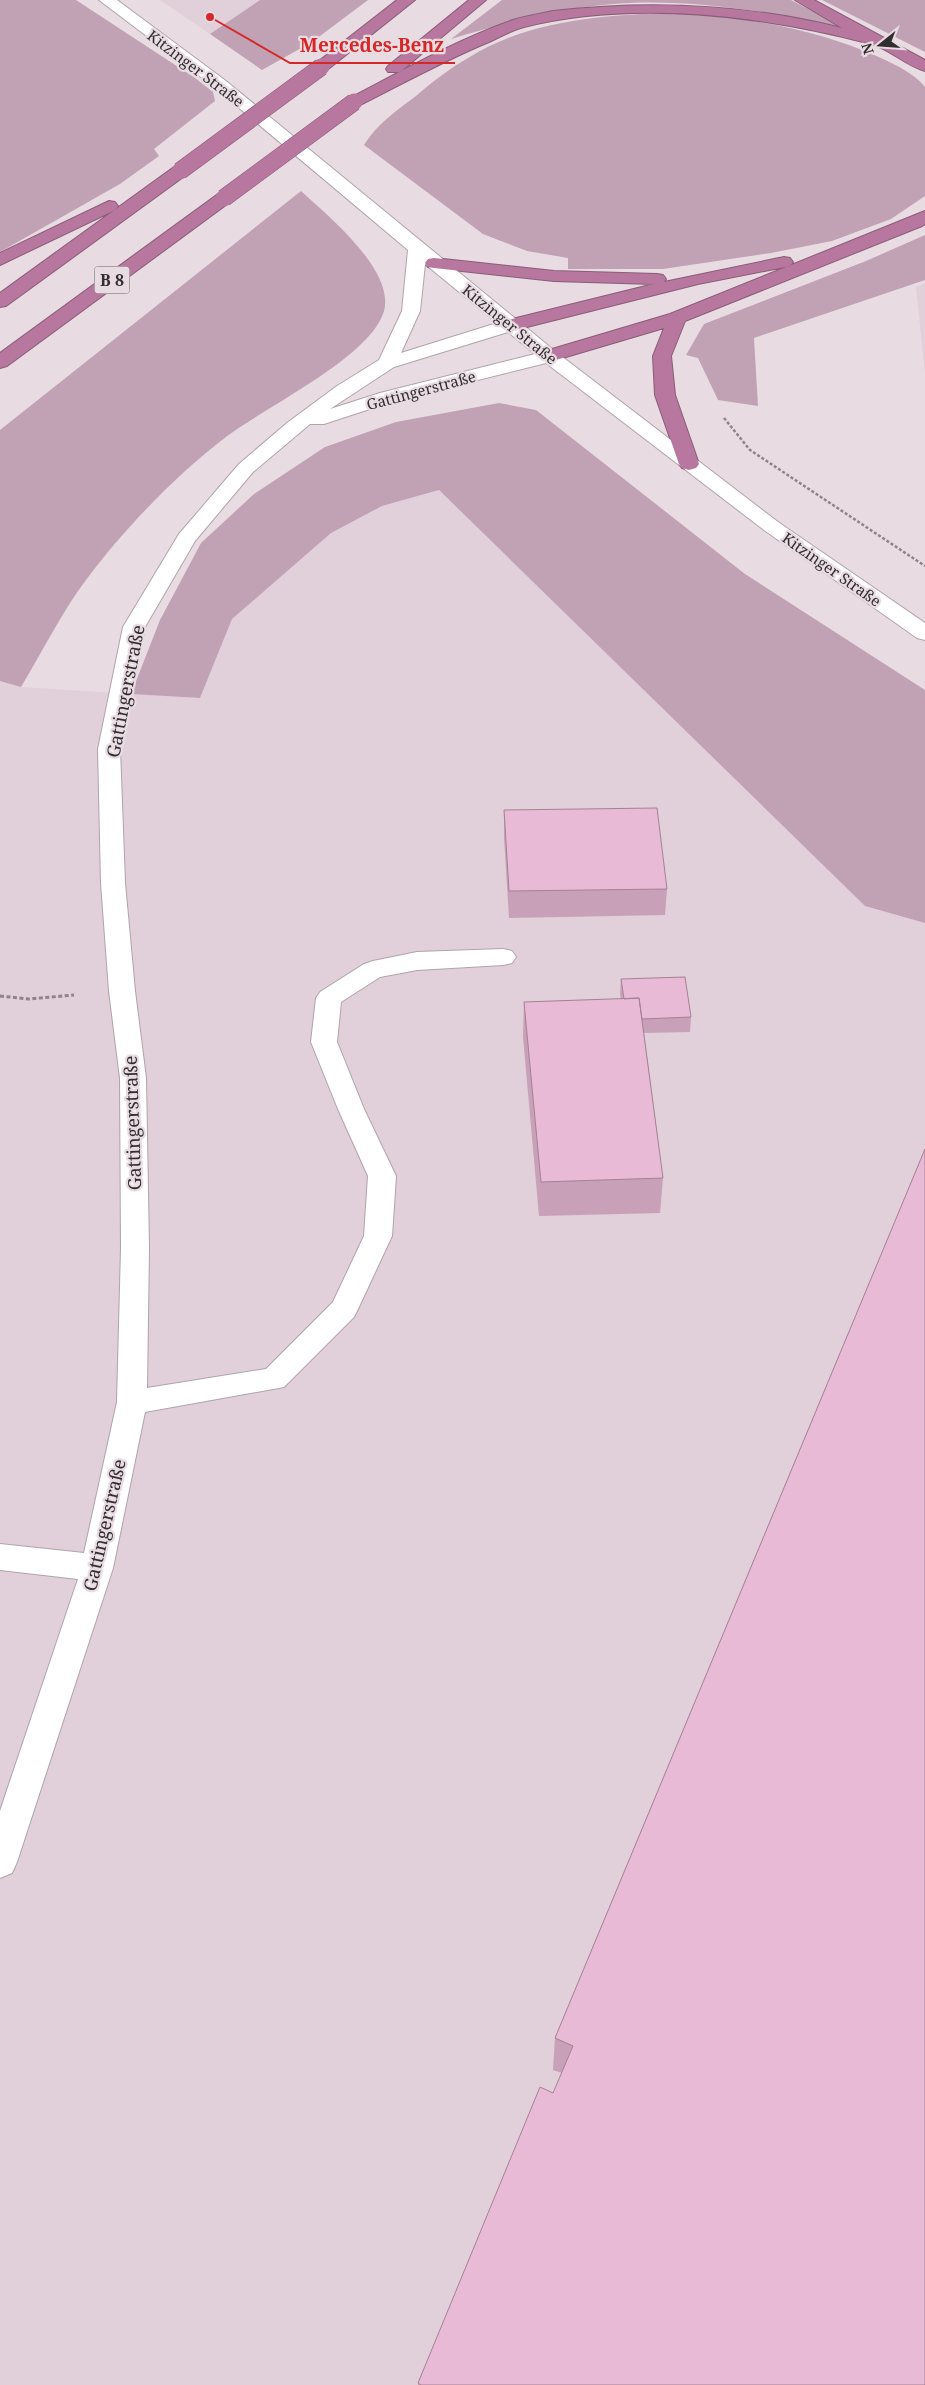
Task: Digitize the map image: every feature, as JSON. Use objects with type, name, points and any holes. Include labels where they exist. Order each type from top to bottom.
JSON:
[{"type":"highway","points":[[0,302],[321,67],[407,0]]},
{"type":"highway","name":"B 8","points":[[0,362],[354,102],[478,0]]},
{"type":"highway","points":[[803,0],[886,43],[925,66]]},
{"type":"highway","points":[[354,102],[460,48],[519,23],[578,11],[628,6],[711,7],[781,17],[886,43]]},
{"type":"highway","points":[[0,260],[180,171]]},
{"type":"highway","points":[[549,356],[677,318],[916,222],[925,216]]},
{"type":"highway","points":[[511,325],[698,279],[851,248]]},
{"type":"highway","points":[[434,263],[554,276],[698,279]]},
{"type":"highway","points":[[677,318],[662,356],[665,394],[689,464]]},
{"type":"street","name":"Kitzinger Straße","points":[[107,0],[220,84],[416,249],[549,356],[771,526],[925,632]]},
{"type":"street","points":[[387,363],[411,311],[416,249]]},
{"type":"street","name":"Gattingerstraße","points":[[0,1862],[97,1568],[132,1402],[135,1248],[133,1078],[122,991],[113,883],[110,749],[134,627],[186,538],[246,468],[294,427],[344,390],[387,363],[511,325]]},
{"type":"street","name":"Gattingerstraße","points":[[294,427],[387,397],[549,356]]},
{"type":"street","points":[[132,1402],[274,1379],[344,1309],[378,1236],[382,1176],[351,1109],[324,1042],[330,998],[373,970],[418,961],[503,957]]},
{"type":"street","points":[[0,1557],[97,1568]]},
{"type":"path","points":[[720,414],[750,450],[925,566]]},
{"type":"path","points":[[0,996],[29,999],[122,991]]},
{"type":"shaded area","points":[[0,0],[76,0],[195,78],[213,92],[215,101],[154,149],[159,156],[120,184],[0,252]]},
{"type":"shaded area","points":[[160,0],[260,0],[210,34]]},
{"type":"shaded area","points":[[260,0],[368,0],[312,42],[262,70],[210,34]]},
{"type":"shaded area","points":[[502,0],[791,0],[843,27],[764,12],[683,4],[629,3],[561,11],[451,39]]},
{"type":"shaded area","points":[[822,0],[925,0],[925,52]]},
{"type":"shaded area","points":[[681,13],[733,18],[808,32],[857,48],[911,74],[925,87],[925,196],[891,219],[832,241],[771,253],[663,269],[568,269],[568,258],[527,251],[483,234],[364,145],[387,118],[434,81],[461,62],[492,45],[517,35],[571,21],[598,17]]},
{"type":"shaded area","points":[[301,191],[342,229],[369,261],[379,278],[385,295],[384,311],[375,328],[359,346],[339,363],[243,425],[188,468],[134,522],[86,580],[60,619],[21,687],[0,681],[0,430]]},
{"type":"shaded area","points":[[925,235],[925,280],[754,338],[758,406],[718,400],[698,358],[686,355],[704,324],[866,261]]},
{"type":"shaded area","points":[[925,283],[925,373],[916,287]]},
{"type":"shaded area","points":[[499,403],[536,410],[745,574],[925,690],[925,923],[865,906],[439,490],[382,506],[331,533],[232,619],[200,698],[131,694],[160,620],[201,543],[254,494],[325,447],[396,422]]},
{"type":"shaded area","points":[[439,490],[865,906],[925,923],[925,2385],[0,2385],[0,681],[21,687],[200,698],[232,619],[331,533],[382,506]]},
{"type":"building","points":[[657,808],[667,889],[509,891],[504,810]]},
{"type":"building","points":[[685,977],[691,1017],[642,1019],[639,998],[624,999],[621,979]]},
{"type":"building","points":[[639,998],[663,1178],[541,1182],[524,1002]]},
{"type":"building","points":[[925,1149],[925,2385],[421,2385],[418,2383],[540,2087],[553,2093],[573,2046],[555,2038]]},
{"type":"place","name":"Mercedes-Benz","points":[[210,17]]}]
